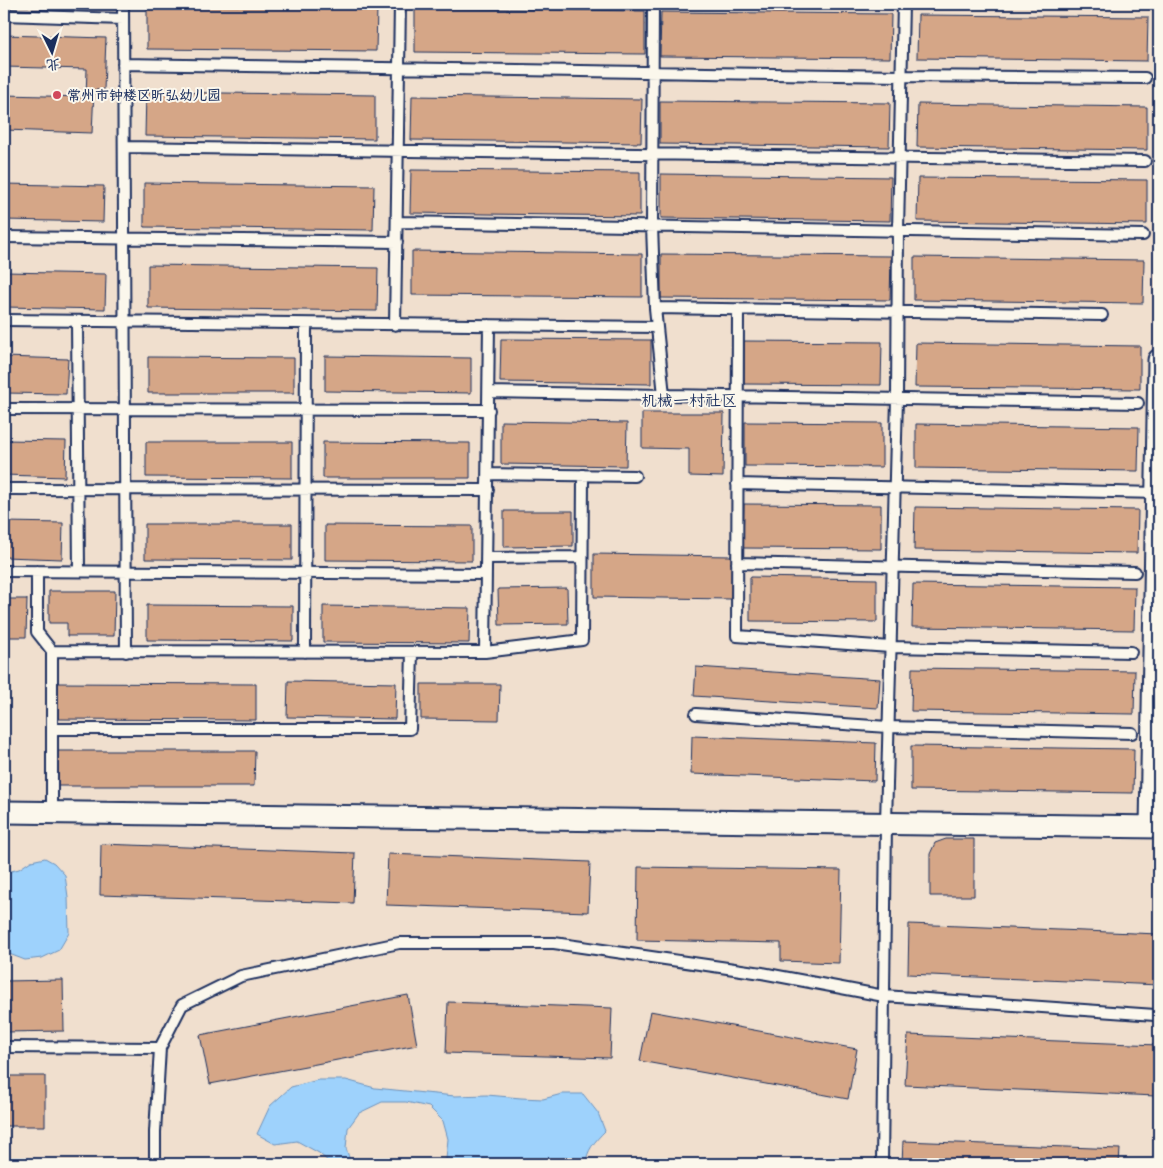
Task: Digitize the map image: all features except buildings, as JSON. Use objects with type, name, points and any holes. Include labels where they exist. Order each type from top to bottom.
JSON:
[{"type":"street","points":[[4,812],[1155,827],[1159,360]]},
{"type":"lane","points":[[123,4],[126,652]]},
{"type":"lane","points":[[395,325],[400,4]]},
{"type":"lane","points":[[653,4],[652,226],[654,308],[664,395]]},
{"type":"lane","points":[[882,1164],[886,823],[903,4]]},
{"type":"lane","points":[[4,15],[123,20]]},
{"type":"lane","points":[[123,64],[1144,78]]},
{"type":"lane","points":[[124,147],[1144,161]]},
{"type":"lane","points":[[397,222],[1143,235]]},
{"type":"lane","points":[[4,237],[397,242]]},
{"type":"lane","points":[[654,308],[1102,315]]},
{"type":"lane","points":[[738,309],[737,636],[890,646],[1132,652]]},
{"type":"lane","points":[[4,320],[656,328]]},
{"type":"lane","points":[[77,321],[80,571]]},
{"type":"lane","points":[[305,652],[306,324]]},
{"type":"lane","points":[[485,652],[490,325]]},
{"type":"lane","points":[[489,392],[1138,403]]},
{"type":"lane","points":[[4,409],[488,410]]},
{"type":"lane","points":[[488,474],[635,476]]},
{"type":"lane","points":[[52,651],[485,652],[582,640],[583,475]]},
{"type":"lane","points":[[738,484],[1158,493]]},
{"type":"lane","points":[[4,489],[488,490]]},
{"type":"lane","points":[[486,558],[582,557]]},
{"type":"lane","points":[[737,563],[892,565],[1135,572]]},
{"type":"lane","points":[[4,571],[486,574]]},
{"type":"lane","points":[[37,571],[37,632],[52,651],[52,813]]},
{"type":"lane","points":[[52,729],[410,729],[412,652]]},
{"type":"lane","points":[[696,714],[888,727],[1132,733]]},
{"type":"lane","points":[[155,1164],[160,1048],[182,1005],[241,976],[399,943],[554,943],[762,973],[884,996],[1155,1015]]},
{"type":"lane","points":[[4,1046],[160,1048]]},
{"type":"water","points":[[45,858],[54,863],[65,875],[69,933],[59,950],[42,958],[25,960],[4,952],[4,873],[19,869],[31,861]]},
{"type":"water","points":[[318,1080],[346,1080],[375,1088],[455,1096],[487,1095],[543,1099],[562,1094],[583,1094],[598,1113],[605,1131],[589,1150],[586,1164],[444,1164],[448,1139],[443,1121],[429,1107],[406,1102],[382,1102],[359,1113],[348,1128],[346,1148],[351,1164],[331,1164],[319,1153],[297,1141],[275,1144],[257,1134],[270,1106],[291,1087]]},
{"type":"place","name":"常州市钟楼区昕弘幼儿园","points":[[57,95]]},
{"type":"district","name":"机械一村社区","points":[[689,400]]}]
